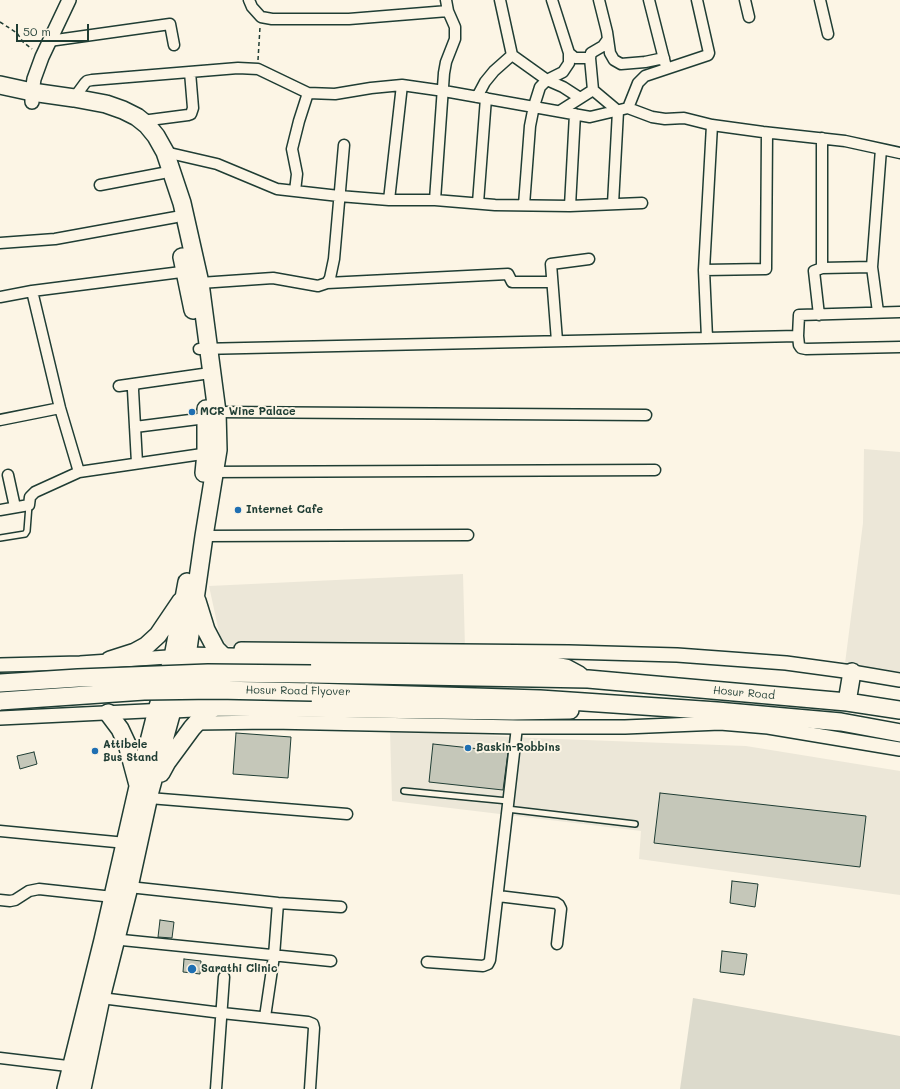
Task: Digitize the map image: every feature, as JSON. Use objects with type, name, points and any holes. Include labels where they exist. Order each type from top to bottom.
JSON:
[{"type":"main road","points":[[0,85],[32,97],[105,114],[119,119],[141,133],[154,151],[163,173],[194,275]]},
{"type":"main road","points":[[0,96],[74,98],[106,104],[123,110],[142,121],[156,136],[165,152],[182,203],[194,275],[211,415],[212,453],[204,536],[190,596],[180,656],[165,710],[146,793],[129,887],[110,939],[79,1067],[82,1089]]},
{"type":"main road","points":[[204,349],[203,374],[211,415]]},
{"type":"main road","points":[[209,472],[193,536],[190,596],[216,649],[224,657]]},
{"type":"main road","points":[[110,660],[135,652],[150,642],[158,635],[190,596]]},
{"type":"main road","points":[[180,656],[471,663],[539,663],[566,668],[588,679]]},
{"type":"main road","points":[[847,702],[852,672]]},
{"type":"main road","name":"Hosur Road Flyover","points":[[0,683],[78,678],[208,673],[588,679]]},
{"type":"main road","name":"Hosur Road","points":[[588,679],[847,702],[900,710]]},
{"type":"main road","name":"Hosur Road Flyover","points":[[0,701],[144,692],[216,690],[465,696],[595,702]]},
{"type":"main road","points":[[165,710],[214,707],[271,715],[548,711],[587,710],[595,702]]},
{"type":"main road","name":"Hosur Road","points":[[595,702],[718,710],[841,722],[900,733]]},
{"type":"main road","points":[[66,1089],[79,1067],[101,998],[110,939],[113,897],[126,843],[146,793],[196,723],[214,707]]},
{"type":"main road","points":[[108,713],[120,729],[146,793]]},
{"type":"street","points":[[32,97],[34,79],[42,57],[69,0]]},
{"type":"street","points":[[249,0],[252,7],[261,17],[272,19],[350,19],[448,11]]},
{"type":"street","points":[[435,200],[446,62],[455,39],[455,27],[448,11],[446,0]]},
{"type":"street","points":[[500,0],[512,55],[547,80],[563,87],[580,98]]},
{"type":"street","points":[[524,205],[530,126],[540,87],[547,80],[563,72],[569,63],[569,53],[552,0]]},
{"type":"street","points":[[599,0],[607,32],[610,53],[614,60],[621,64],[645,62],[664,58]]},
{"type":"street","points":[[649,0],[666,69]]},
{"type":"street","points":[[628,108],[641,78],[708,55],[709,53],[697,0]]},
{"type":"street","points":[[745,0],[749,17]]},
{"type":"street","points":[[820,0],[828,34]]},
{"type":"street","points":[[49,41],[170,24],[174,45]]},
{"type":"street","points":[[608,39],[602,46],[591,53],[590,58],[593,90],[618,111]]},
{"type":"street","points":[[569,53],[575,58],[590,58]]},
{"type":"street","points":[[478,204],[481,97],[485,82],[494,71],[512,55]]},
{"type":"street","points":[[74,98],[87,80],[238,68],[258,70],[308,93],[334,94],[371,88],[402,86],[481,97],[590,117],[628,108],[665,119],[684,118],[712,125],[768,133],[845,141],[900,153]]},
{"type":"street","points":[[142,121],[191,114],[193,108],[190,72]]},
{"type":"street","points":[[389,200],[402,86]]},
{"type":"street","points":[[560,111],[593,90]]},
{"type":"street","points":[[295,191],[297,174],[292,150],[308,93]]},
{"type":"street","points":[[613,204],[618,111]]},
{"type":"street","points":[[570,206],[575,114]]},
{"type":"street","points":[[707,338],[704,270],[712,125]]},
{"type":"street","points":[[704,270],[766,269],[768,133]]},
{"type":"street","points":[[822,138],[822,268]]},
{"type":"street","points":[[327,283],[330,278],[334,260],[344,144]]},
{"type":"street","points":[[878,312],[872,267],[881,149]]},
{"type":"street","points":[[165,152],[217,164],[277,189],[339,196],[389,200],[435,200],[478,204],[570,206],[642,203]]},
{"type":"street","points":[[100,185],[163,173]]},
{"type":"street","points":[[0,243],[55,239],[176,218]]},
{"type":"street","points":[[557,341],[551,264],[589,259]]},
{"type":"street","points":[[818,315],[814,271],[822,268],[872,267]]},
{"type":"street","points":[[0,297],[32,291],[194,275],[273,278],[318,286],[327,283],[508,274],[512,282],[552,282]]},
{"type":"street","points":[[32,291],[60,408],[79,472]]},
{"type":"street","points":[[900,312],[799,315],[798,336],[799,345],[801,348],[806,349],[900,347]]},
{"type":"street","points":[[204,349],[798,336]]},
{"type":"street","points":[[119,386],[203,374]]},
{"type":"street","points":[[134,384],[137,464]]},
{"type":"street","points":[[0,420],[60,408]]},
{"type":"street","points":[[135,427],[211,415],[646,415]]},
{"type":"street","points":[[0,510],[29,505],[30,498],[35,492],[79,472],[212,453]]},
{"type":"street","points":[[209,472],[655,470]]},
{"type":"street","points":[[8,475],[15,507]]},
{"type":"street","points":[[204,536],[468,535]]},
{"type":"street","points":[[214,707],[224,657],[240,649],[568,652],[677,655],[786,663],[900,680]]},
{"type":"street","points":[[0,665],[89,662],[180,656]]},
{"type":"street","points":[[108,713],[110,660]]},
{"type":"street","points":[[89,662],[91,714]]},
{"type":"street","points":[[0,718],[165,710]]},
{"type":"street","points":[[196,723],[271,715],[516,727],[625,727],[720,724],[768,727],[900,749]]},
{"type":"street","points":[[427,962],[483,966],[488,964],[490,960],[516,727]]},
{"type":"street","points":[[146,793],[347,814]]},
{"type":"street","points":[[0,831],[126,843]]},
{"type":"street","points":[[129,887],[341,908]]},
{"type":"street","points":[[0,900],[15,900],[29,891],[39,889],[113,897]]},
{"type":"street","points":[[498,896],[556,903],[559,905],[560,909],[557,944]]},
{"type":"street","points":[[265,1017],[274,956],[278,902]]},
{"type":"street","points":[[110,939],[331,961]]},
{"type":"street","points":[[216,1089],[224,977]]},
{"type":"street","points":[[101,998],[308,1022],[313,1024],[310,1089]]},
{"type":"street","points":[[0,1058],[79,1067]]},
{"type":"lane","points":[[0,538],[25,534],[27,531],[29,505]]},
{"type":"lane","points":[[404,791],[635,824]]},
{"type":"path","points":[[258,70],[261,17]]},
{"type":"path","points":[[0,22],[17,33],[23,42],[42,57]]},
{"type":"shaded area","points":[[864,449],[900,452],[900,688],[843,679],[863,523]]},
{"type":"shaded area","points":[[463,574],[465,648],[222,646],[209,586]]},
{"type":"shaded area","points":[[390,730],[532,738],[746,746],[900,771],[900,895],[639,859],[641,831],[392,801]]},
{"type":"shaded area","points":[[693,998],[900,1036],[900,1089],[680,1089]]},
{"type":"building","points":[[236,733],[291,737],[288,778],[233,774]]},
{"type":"building","points":[[433,744],[508,752],[503,790],[429,782]]},
{"type":"building","points":[[34,752],[37,764],[20,769],[17,756]]},
{"type":"building","points":[[660,793],[866,816],[860,867],[654,843]]},
{"type":"building","points":[[732,881],[758,884],[755,907],[730,903]]},
{"type":"building","points":[[160,920],[174,922],[172,938],[158,937]]},
{"type":"building","points":[[722,951],[747,954],[744,975],[720,972]]},
{"type":"building","points":[[184,959],[201,961],[200,974],[183,972]]},
{"type":"place","name":"MCR Wine Palace","points":[[192,412]]},
{"type":"place","name":"Internet Cafe","points":[[238,510]]},
{"type":"place","name":"Baskin-Robbins","points":[[468,748]]},
{"type":"place","name":"Attibele Bus Stand","points":[[95,751]]},
{"type":"place","name":"Sarathi Clinic","points":[[192,969]]}]
